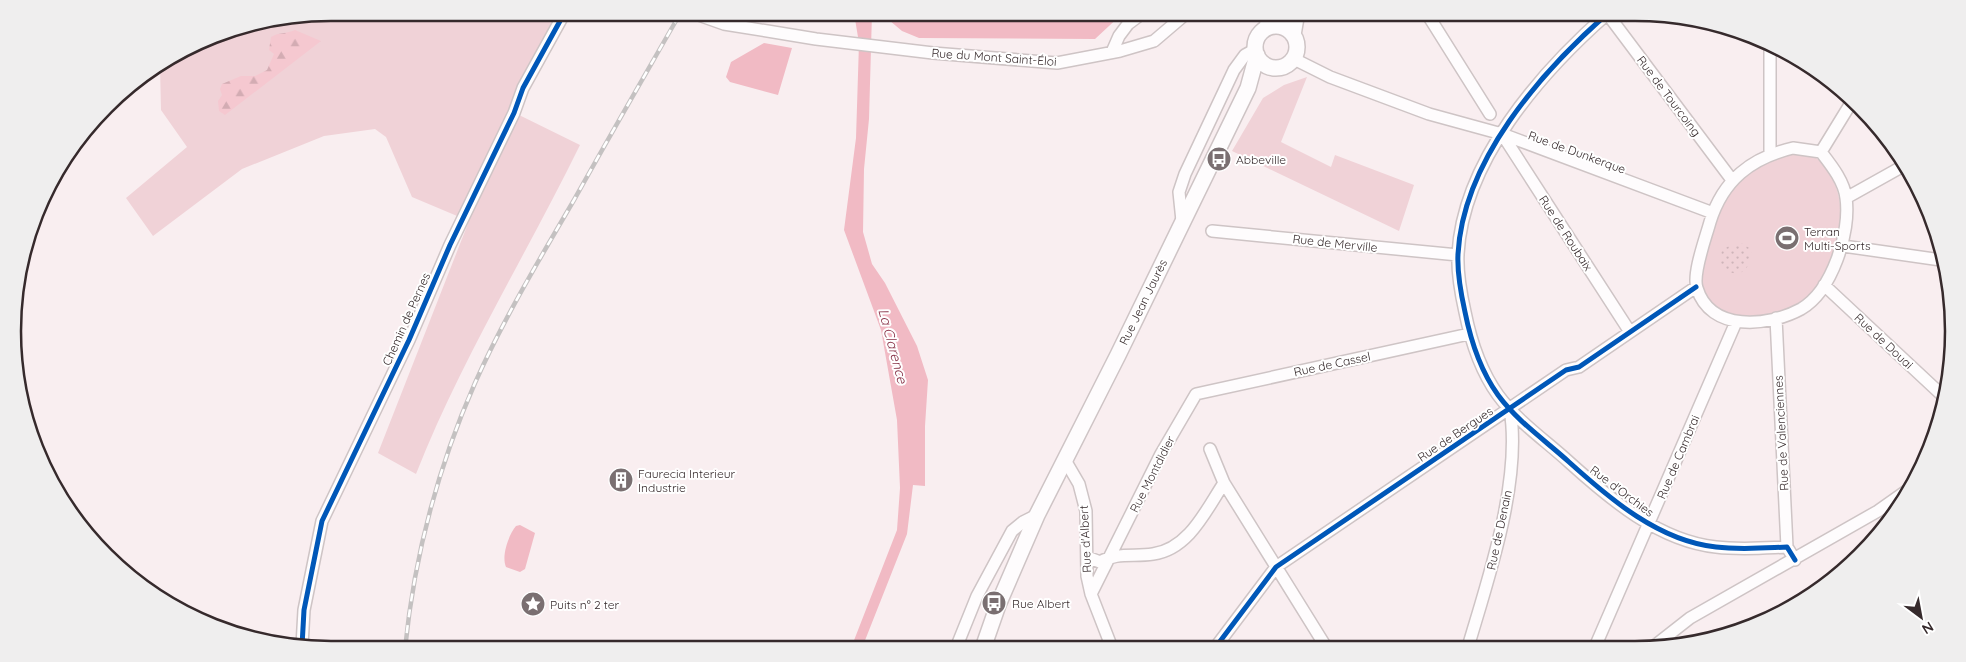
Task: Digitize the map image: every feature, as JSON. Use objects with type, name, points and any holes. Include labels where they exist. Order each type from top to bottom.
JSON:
[{"type":"main road","points":[[1293,35],[1295,21]]},
{"type":"main road","points":[[1270,22],[1287,29],[1293,35],[1297,47],[1294,58],[1286,66],[1275,68],[1264,64],[1256,52],[1257,39],[1270,22]]},
{"type":"main road","name":"Rue Jean Jaurès","points":[[985,641],[998,605],[1037,515],[1248,88],[1256,52]]},
{"type":"main road","name":"Rue Jean Jaurès","points":[[1248,88],[1275,68]]},
{"type":"street","name":"Chemin de Pernes","points":[[302,639],[304,610],[322,521],[409,340],[450,245],[514,113],[523,88],[560,21]]},
{"type":"street","name":"Rue du Mont Saint-Éloi","points":[[716,21],[724,24],[851,44],[1057,63],[1154,41],[1177,21]]},
{"type":"street","points":[[1112,52],[1128,24],[1132,21]]},
{"type":"street","points":[[1432,21],[1490,114]]},
{"type":"street","points":[[1510,410],[1482,368],[1469,334],[1460,291],[1458,255],[1463,216],[1473,186],[1502,134],[1543,76],[1597,21]]},
{"type":"street","name":"Rue de Tourcoing","points":[[1612,21],[1732,180]]},
{"type":"street","points":[[1182,221],[1179,192],[1185,174],[1234,70],[1245,55],[1256,52]]},
{"type":"street","points":[[1770,52],[1770,153]]},
{"type":"street","name":"Rue de Dunkerque","points":[[1294,58],[1330,78],[1420,110],[1502,134],[1713,213]]},
{"type":"street","points":[[1821,152],[1848,106]]},
{"type":"street","name":"Rue de Roubaix","points":[[1502,134],[1630,332]]},
{"type":"street","points":[[1793,148],[1821,152],[1838,177],[1846,198],[1846,224],[1843,246],[1824,285],[1802,308],[1776,318],[1755,322],[1736,322],[1717,315],[1704,303],[1696,287],[1703,248],[1713,213],[1721,194],[1732,180],[1751,164],[1770,153],[1793,148]]},
{"type":"street","points":[[1846,198],[1899,169]]},
{"type":"street","name":"Rue de Merville","points":[[1212,231],[1458,255]]},
{"type":"street","points":[[1843,246],[1936,259]]},
{"type":"street","name":"Rue de Douai","points":[[1824,285],[1939,392]]},
{"type":"street","name":"Rue de Bergues","points":[[1220,641],[1276,567],[1510,410],[1566,370],[1579,367],[1696,287]]},
{"type":"street","name":"Rue de Valenciennes","points":[[1776,318],[1787,547]]},
{"type":"street","name":"Rue de Cambrai","points":[[1598,641],[1736,322]]},
{"type":"street","name":"Rue de Cassel","points":[[1196,394],[1469,334]]},
{"type":"street","name":"Rue Montdidier","points":[[1091,594],[1161,454],[1196,394]]},
{"type":"street","name":"Rue d'Orchies","points":[[1510,410],[1592,483],[1649,525],[1690,542],[1714,547],[1787,547]]},
{"type":"street","name":"Rue de Denain","points":[[1470,641],[1488,581],[1512,463],[1512,423],[1510,410]]},
{"type":"street","points":[[1210,449],[1224,483],[1322,641]]},
{"type":"street","name":"Rue d'Albert","points":[[1065,460],[1079,484],[1086,511],[1087,576],[1091,594],[1109,641]]},
{"type":"street","points":[[1087,557],[1100,562],[1111,556],[1154,554],[1172,549],[1192,532],[1224,483]]},
{"type":"street","points":[[1663,639],[1690,618],[1795,560],[1896,499]]},
{"type":"street","points":[[959,641],[977,596],[1012,531],[1023,522],[1037,515]]},
{"type":"street","points":[[1787,547],[1795,560]]},
{"type":"street","points":[[1769,548],[1776,554],[1783,566]]},
{"type":"shaded area","points":[[331,21],[561,21],[515,113],[580,145],[473,349],[416,474],[378,453],[469,221],[412,197],[386,137],[375,129],[324,136],[242,169],[153,236],[126,198],[187,147],[161,110],[160,72],[212,45],[271,27]]},
{"type":"shaded area","points":[[1307,77],[1281,142],[1331,167],[1335,155],[1414,185],[1399,231],[1232,151],[1263,98],[1284,85]]},
{"type":"shaded area","points":[[1799,153],[1812,156],[1821,162],[1836,188],[1840,205],[1840,223],[1838,241],[1832,259],[1815,289],[1794,307],[1760,318],[1743,319],[1731,316],[1709,303],[1699,286],[1701,266],[1721,207],[1730,189],[1752,169],[1770,160]]},
{"type":"shaded area","points":[[1741,243],[1751,249],[1751,256],[1747,267],[1739,273],[1728,272],[1722,268],[1720,259],[1722,250]]},
{"type":"green space","points":[[295,30],[321,41],[225,115],[219,111],[218,101],[222,95],[220,89],[222,84],[241,76],[255,76],[267,70],[274,54],[269,50],[271,37]]},
{"type":"water","name":"La Clarence","points":[[855,21],[872,21],[869,119],[864,169],[863,232],[872,264],[885,283],[917,346],[928,380],[925,426],[925,486],[913,485],[907,534],[865,641],[854,641],[897,530],[900,488],[897,420],[881,330],[844,230],[856,138],[859,43]]},
{"type":"water","points":[[890,21],[1114,21],[1095,39],[919,38],[902,31]]},
{"type":"water","points":[[764,43],[792,48],[778,95],[730,82],[726,77],[731,62]]},
{"type":"water","points":[[520,525],[535,533],[525,569],[520,572],[506,567],[504,557],[511,534],[516,526]]},
{"type":"railway","points":[[406,641],[421,547],[429,513],[450,447],[475,383],[497,336],[522,290],[676,21]]},
{"type":"cycle path","points":[[302,639],[304,610],[322,521],[409,340],[450,245],[514,113],[523,88],[560,21]]},
{"type":"cycle path","points":[[1599,21],[1556,63],[1509,121],[1490,153],[1474,186],[1463,219],[1458,254],[1462,298],[1473,345],[1481,366],[1498,395],[1514,413],[1618,504],[1655,527],[1695,543],[1734,548],[1787,547],[1795,560]]},
{"type":"cycle path","points":[[1220,641],[1276,567],[1566,370],[1579,367],[1696,287]]},
{"type":"place","name":"Abbeville","points":[[1219,159]]},
{"type":"place","name":"Terran Multi-Sports","points":[[1787,238]]},
{"type":"place","name":"Faurecia Interieur Industrie","points":[[621,480]]},
{"type":"place","name":"Rue Albert","points":[[994,603]]},
{"type":"place","name":"Puits n° 2 ter","points":[[533,604]]}]
